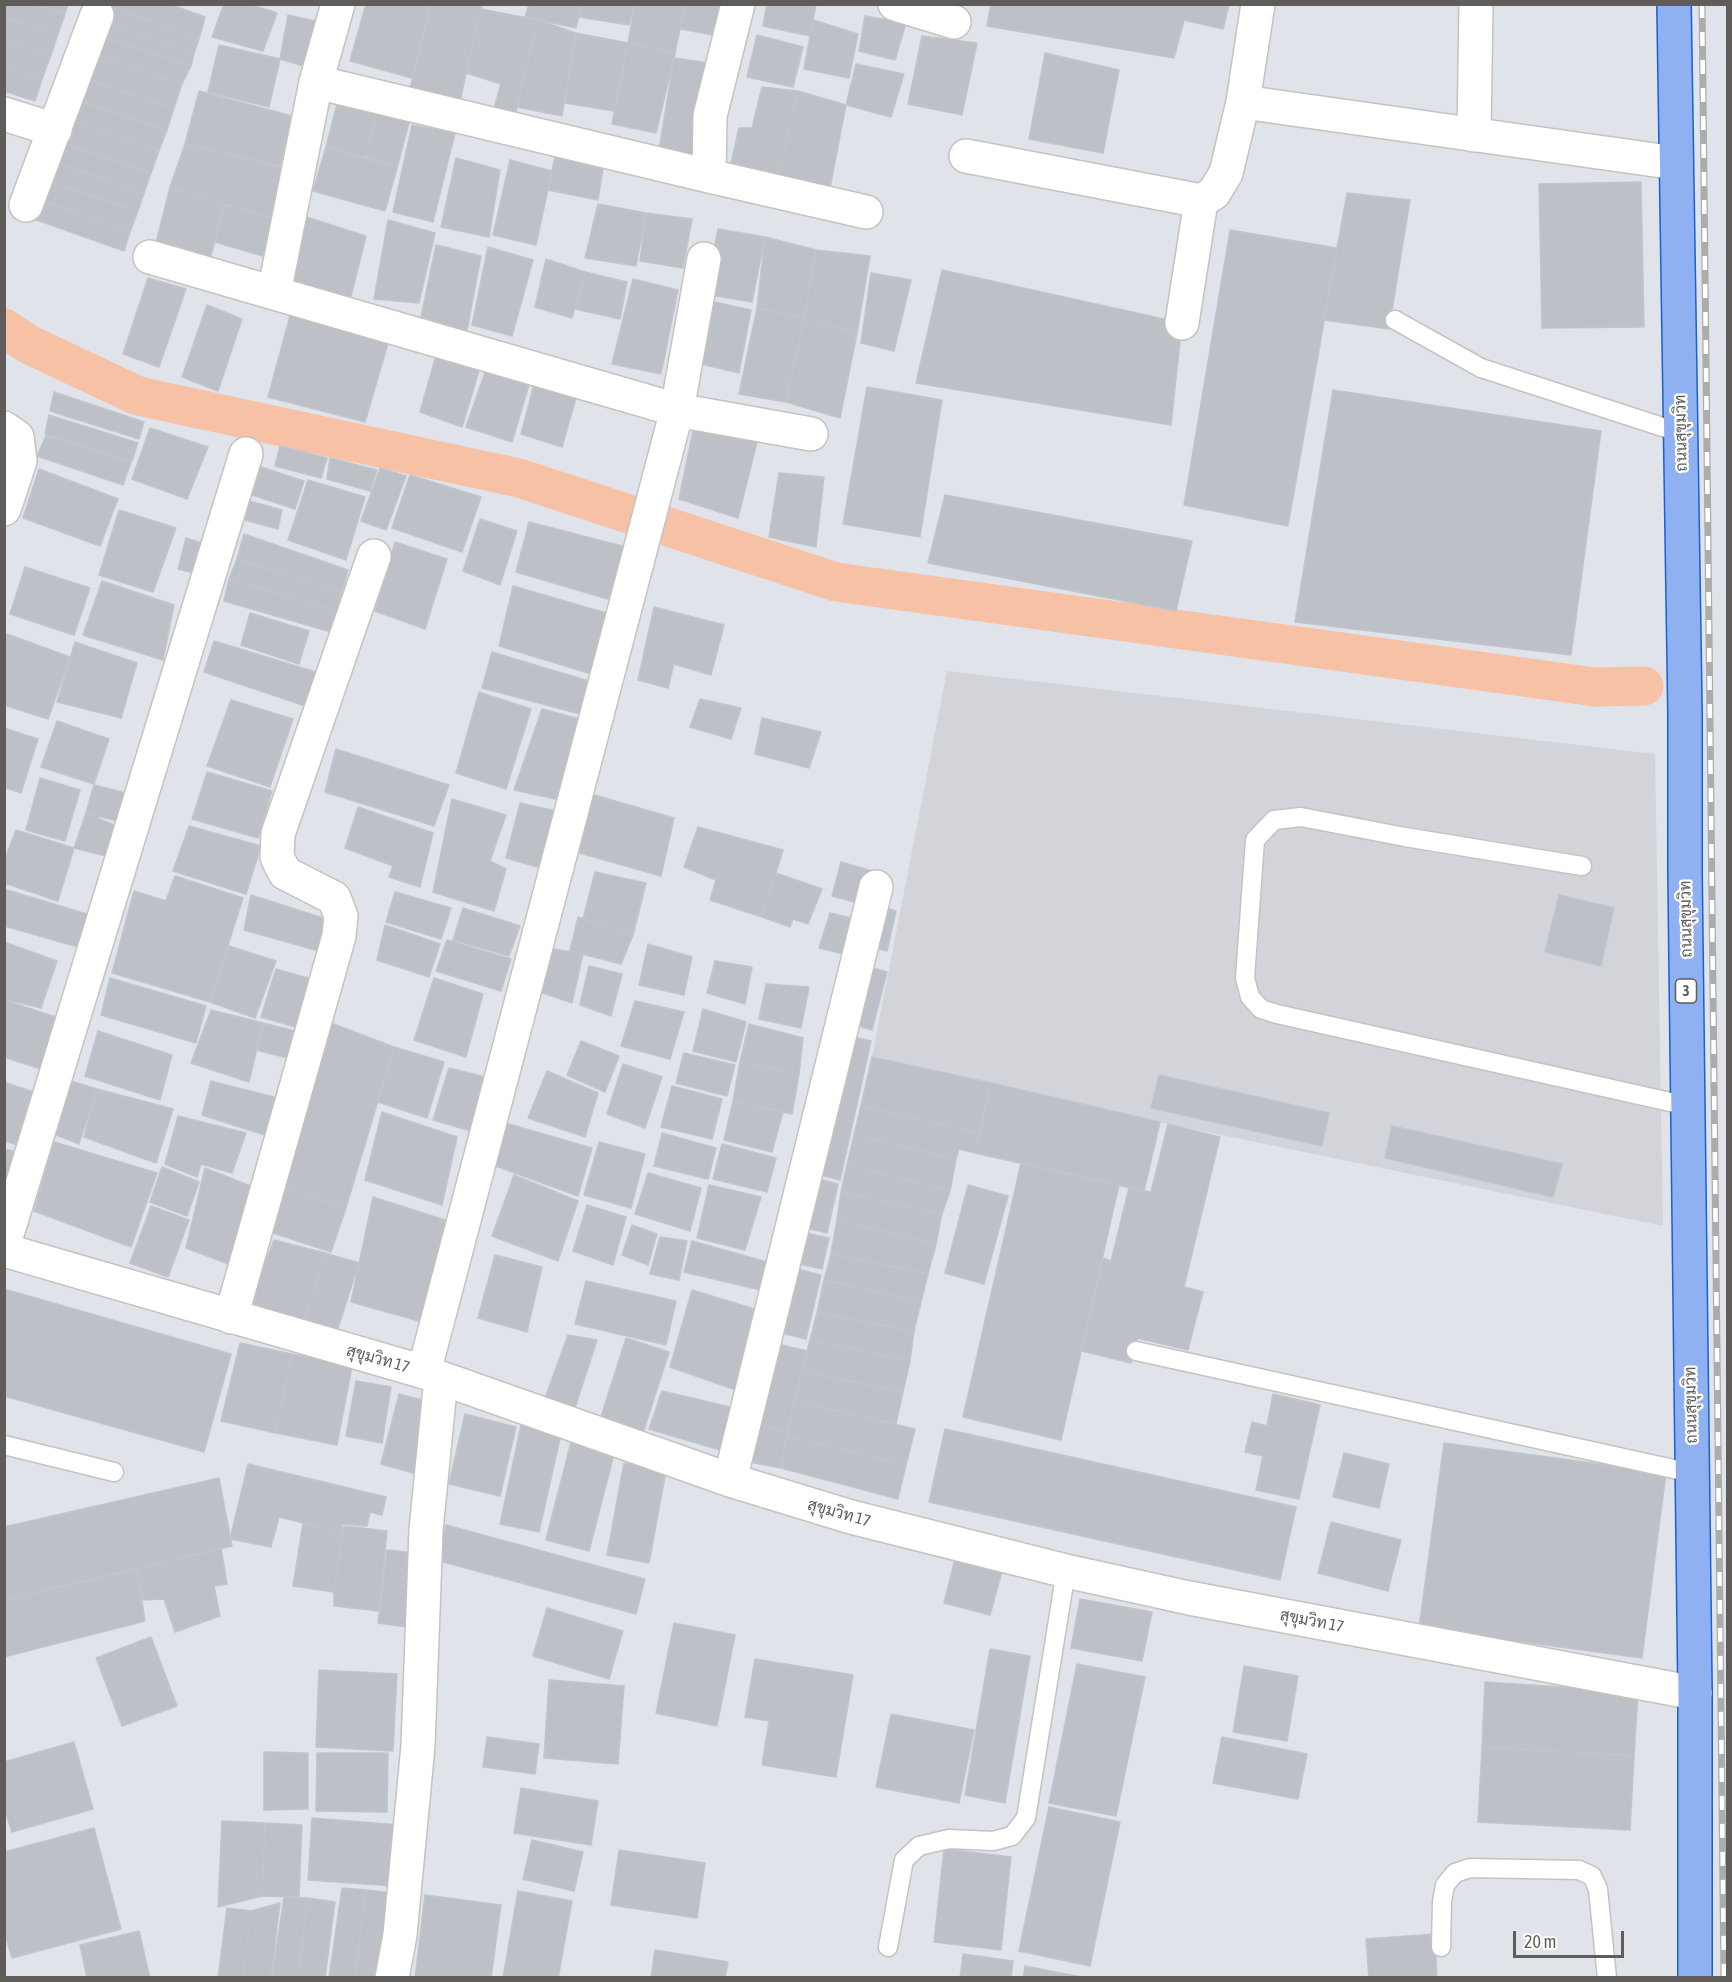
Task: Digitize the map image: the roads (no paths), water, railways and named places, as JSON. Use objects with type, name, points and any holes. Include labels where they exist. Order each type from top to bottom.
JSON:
[{"type":"highway","name":"ถนนสุขุมวิท","points":[[1674,4],[1695,1693],[1695,1977]]},
{"type":"street","points":[[274,293],[316,82],[338,4]]},
{"type":"street","points":[[709,176],[710,116],[738,4]]},
{"type":"street","points":[[895,4],[954,22]]},
{"type":"street","points":[[966,156],[1201,201],[1214,193],[1226,173],[1243,102],[1258,4]]},
{"type":"street","points":[[1474,135],[1476,4]]},
{"type":"street","points":[[26,205],[97,15]]},
{"type":"street","points":[[316,82],[866,212]]},
{"type":"street","points":[[1243,102],[1676,163]]},
{"type":"street","points":[[4,114],[55,130]]},
{"type":"street","points":[[1182,323],[1201,201]]},
{"type":"street","points":[[150,257],[677,410],[812,434]]},
{"type":"street","points":[[392,1977],[400,1935],[418,1746],[433,1376],[677,410],[704,259]]},
{"type":"street","points":[[4,428],[17,437],[20,461],[4,508]]},
{"type":"street","points":[[4,1244],[246,454]]},
{"type":"street","points":[[231,1317],[339,936],[341,916],[334,898],[285,873],[277,857],[278,834],[374,556]]},
{"type":"street","points":[[730,1480],[876,887]]},
{"type":"street","name":"สุขุมวิท 17","points":[[4,1250],[433,1376],[730,1480],[851,1517],[1066,1571],[1189,1598],[1695,1693]]},
{"type":"lane","points":[[1395,320],[1481,368],[1681,433]]},
{"type":"lane","points":[[1582,866],[1405,837],[1301,817],[1274,820],[1255,840],[1245,978],[1250,997],[1261,1009],[1277,1014],[1688,1106]]},
{"type":"lane","points":[[1136,1351],[1692,1473]]},
{"type":"lane","points":[[4,1445],[114,1472]]},
{"type":"lane","points":[[888,1947],[904,1860],[919,1846],[949,1839],[993,1841],[1012,1836],[1026,1818],[1066,1571]]},
{"type":"lane","points":[[1441,1947],[1442,1902],[1445,1885],[1455,1873],[1470,1868],[1579,1870],[1592,1876],[1598,1889],[1607,1977]]},
{"type":"waterway","points":[[4,328],[28,344],[138,396],[519,478],[836,582],[1595,687],[1644,686]]},
{"type":"railway","points":[[1702,4],[1724,1978]]}]
